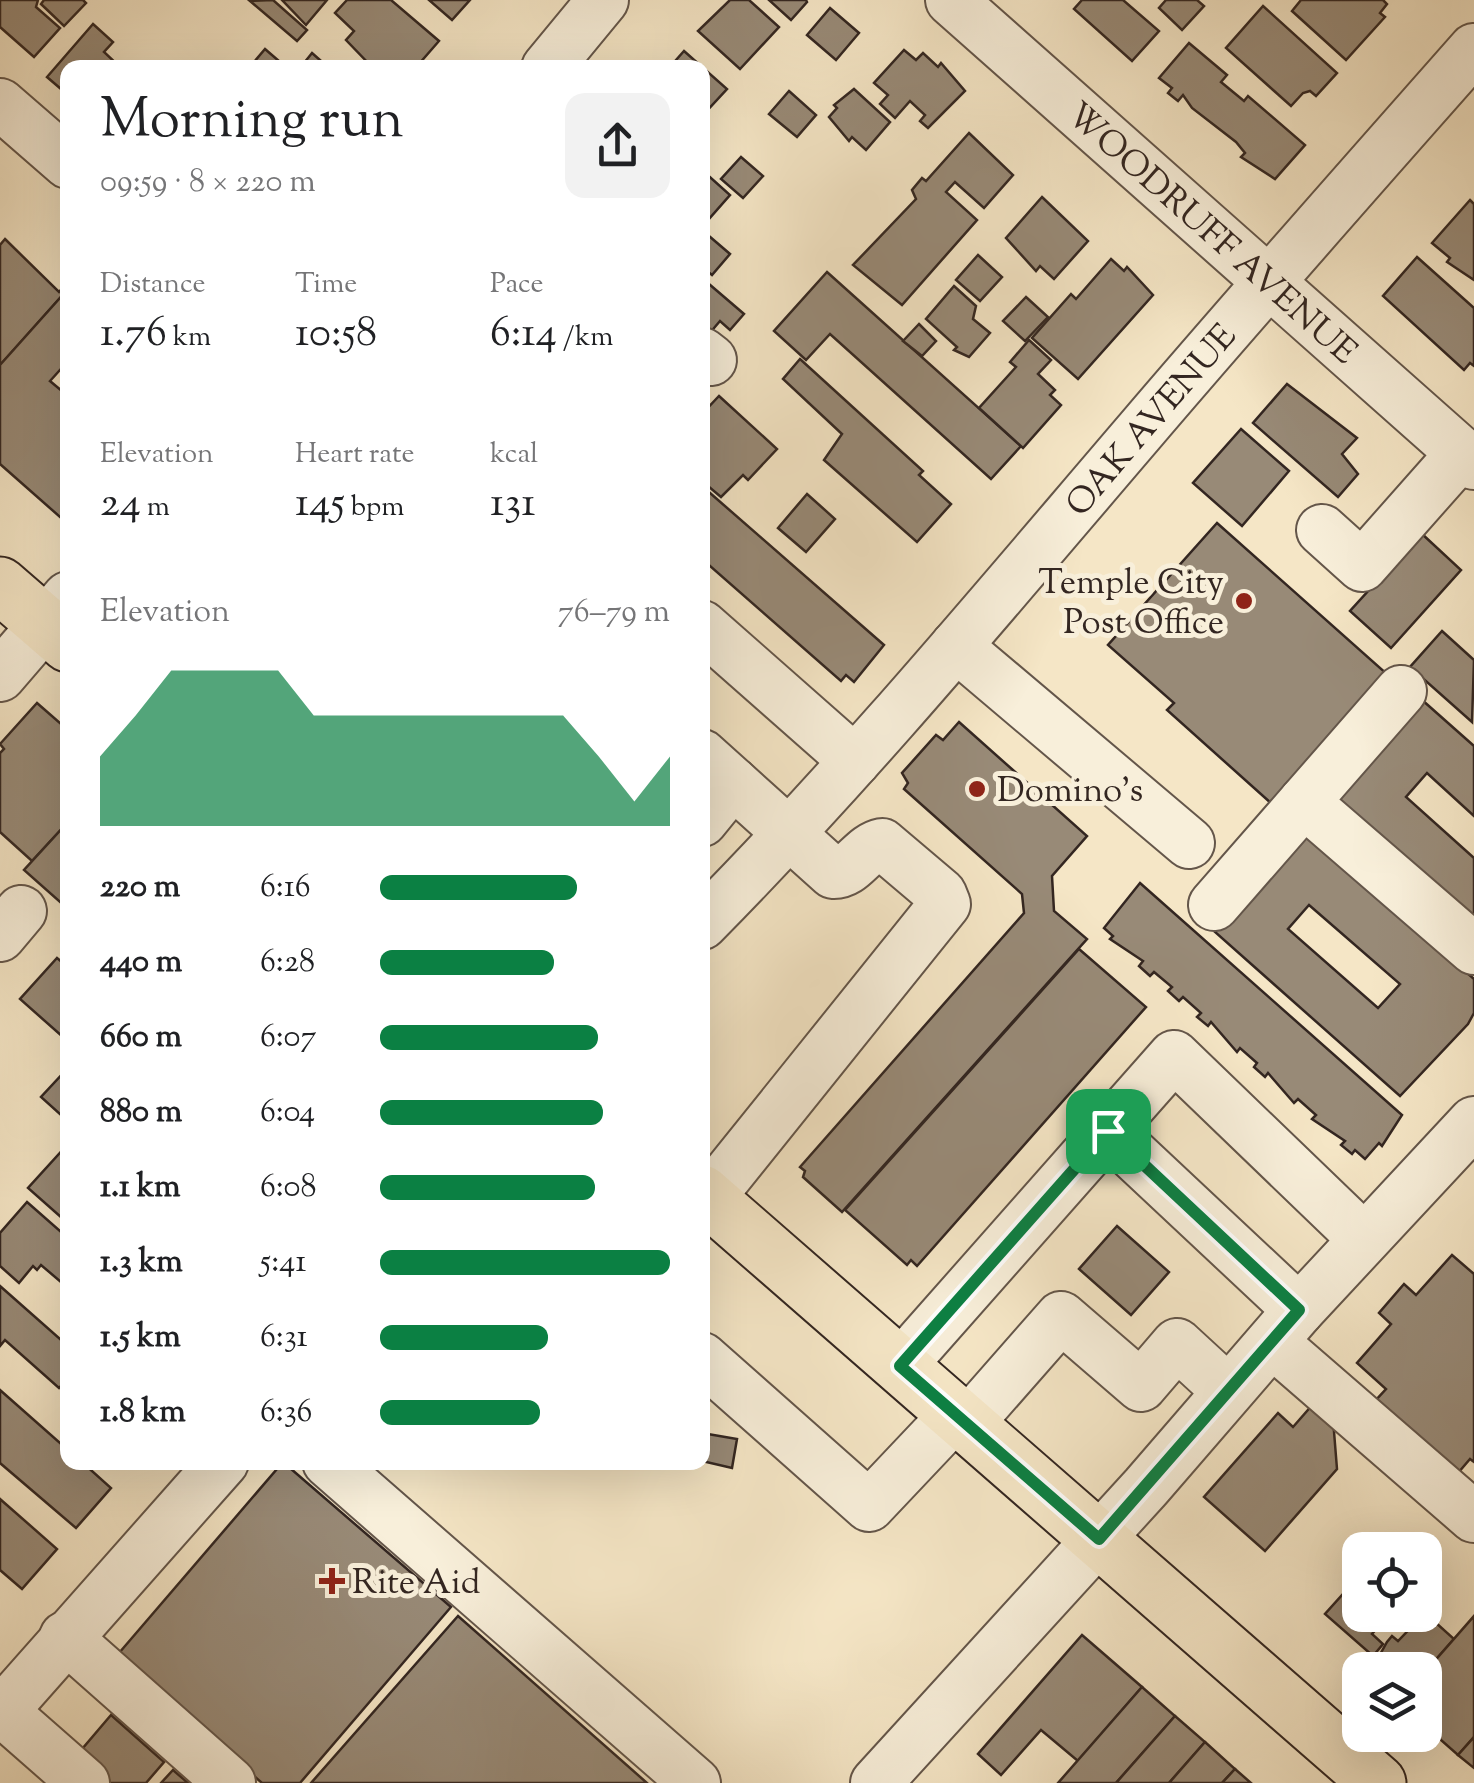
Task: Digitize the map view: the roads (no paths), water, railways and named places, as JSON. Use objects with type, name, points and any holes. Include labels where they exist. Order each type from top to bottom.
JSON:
[{"type":"main road","points":[[0,585],[60,622]]},
{"type":"main road","points":[[710,1208],[900,1366],[1378,1783]]},
{"type":"street","points":[[554,60],[603,0]]},
{"type":"street","name":"WOODRUFF AVENUE","points":[[951,0],[1468,459]]},
{"type":"street","name":"OAK AVENUE","points":[[710,916],[790,835],[1268,280],[1474,49]]},
{"type":"street","points":[[0,104],[60,157]]},
{"type":"street","points":[[1322,530],[1362,566],[1468,459]]},
{"type":"street","points":[[0,676],[60,622]]},
{"type":"street","points":[[710,633],[855,761]]},
{"type":"street","points":[[956,646],[1189,842]]},
{"type":"street","points":[[1214,905],[1401,691]]},
{"type":"street","points":[[710,795],[718,769],[838,875],[870,848],[882,844],[941,894],[945,904],[710,1203]]},
{"type":"street","points":[[1304,802],[1474,949]]},
{"type":"street","points":[[900,1366],[1174,1056],[1364,1238]]},
{"type":"street","points":[[876,1783],[1099,1539],[1364,1238],[1474,1122]]},
{"type":"street","points":[[1108,1131],[1285,1326],[1474,1516]]},
{"type":"street","points":[[710,1365],[869,1506],[1061,1317],[1140,1386],[1177,1344],[1228,1391]]},
{"type":"street","points":[[84,1783],[1,1712],[216,1470]]},
{"type":"street","points":[[337,1470],[695,1783]]},
{"type":"street","points":[[65,1636],[230,1783]]},
{"type":"place","name":"Temple City Post Office","points":[[1244,601]]},
{"type":"place","name":"Domino's","points":[[977,789]]},
{"type":"place","name":"Rite Aid","points":[[332,1581]]}]
